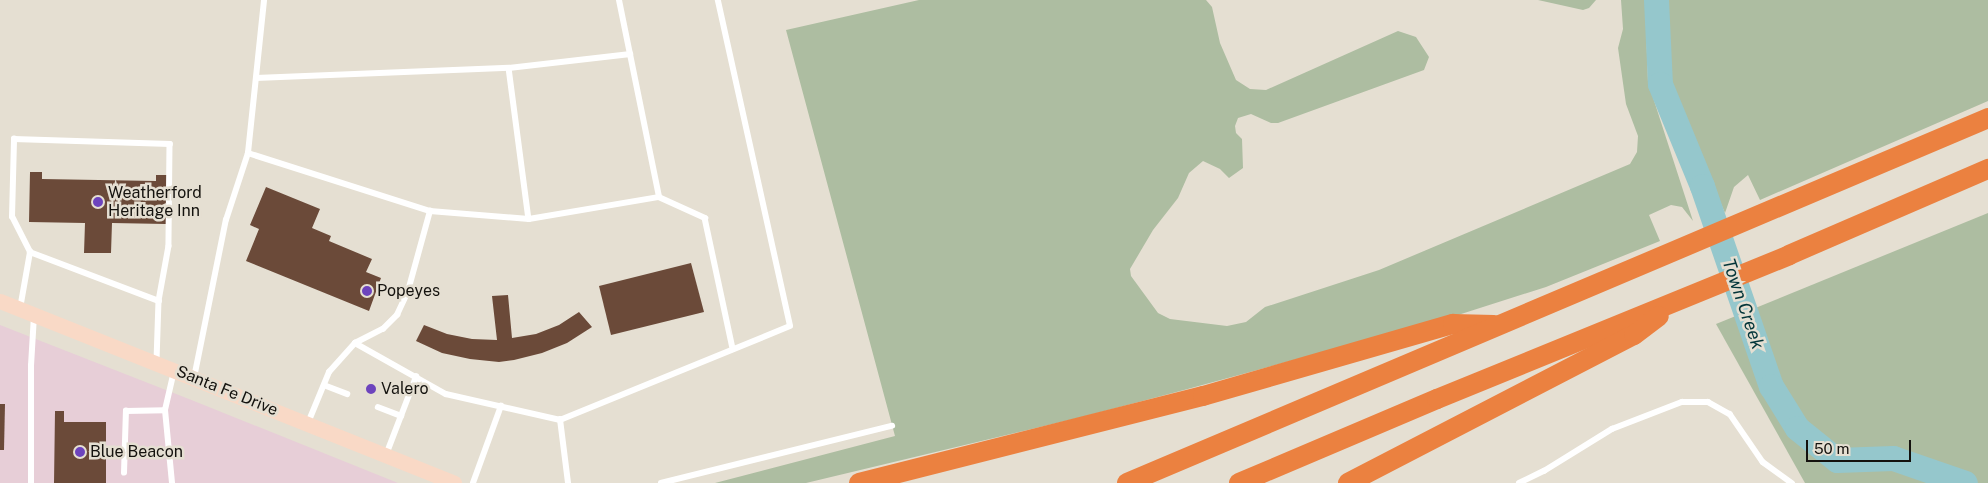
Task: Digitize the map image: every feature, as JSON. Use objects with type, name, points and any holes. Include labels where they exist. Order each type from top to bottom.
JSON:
[{"type":"highway","points":[[1127,483],[1988,118]]},
{"type":"highway","points":[[1239,483],[1686,298],[1988,170]]},
{"type":"highway","points":[[1348,483],[1634,335],[1686,298]]},
{"type":"highway","points":[[859,483],[1203,396],[1453,324],[1501,325]]},
{"type":"main road","name":"Santa Fe Drive","points":[[0,300],[454,483]]},
{"type":"lane","points":[[194,378],[226,220],[248,153],[264,0]]},
{"type":"lane","points":[[619,0],[659,197]]},
{"type":"lane","points":[[355,343],[446,394],[560,420],[790,326],[718,0]]},
{"type":"lane","points":[[256,78],[509,68],[630,54]]},
{"type":"lane","points":[[509,68],[529,219]]},
{"type":"lane","points":[[20,309],[30,252],[12,217],[14,139],[170,144],[169,246],[159,301],[157,364]]},
{"type":"lane","points":[[248,153],[430,211],[529,219],[659,197],[705,218],[732,349]]},
{"type":"lane","points":[[308,424],[329,372],[355,343],[383,329],[397,315],[408,292],[430,211]]},
{"type":"lane","points":[[30,252],[159,301]]},
{"type":"lane","points":[[30,483],[35,314]]},
{"type":"lane","points":[[172,483],[165,410],[174,370]]},
{"type":"lane","points":[[386,455],[416,377]]},
{"type":"lane","points":[[324,385],[347,394]]},
{"type":"lane","points":[[1519,483],[1544,471],[1612,429],[1682,402],[1708,402],[1730,414],[1763,462],[1792,483]]},
{"type":"lane","points":[[378,406],[401,416]]},
{"type":"lane","points":[[473,483],[501,406]]},
{"type":"lane","points":[[124,473],[126,411],[165,410]]},
{"type":"lane","points":[[560,420],[568,483]]},
{"type":"lane","points":[[661,483],[892,426]]},
{"type":"shaded area","points":[[0,325],[194,401],[398,483],[0,483]]},
{"type":"green space","points":[[919,0],[1206,0],[1212,7],[1220,43],[1236,80],[1250,89],[1266,90],[1398,31],[1416,37],[1429,57],[1424,70],[1278,123],[1271,123],[1251,114],[1238,118],[1235,126],[1236,133],[1242,139],[1243,168],[1229,178],[1220,169],[1203,161],[1189,173],[1178,198],[1153,230],[1130,269],[1131,276],[1158,313],[1170,319],[1227,326],[1246,322],[1265,307],[1379,270],[1630,164],[1637,152],[1638,136],[1626,104],[1618,48],[1623,29],[1621,0],[1645,0],[1648,82],[1693,221],[1682,207],[1671,205],[1649,215],[1660,241],[1546,287],[1458,315],[1184,390],[1082,417],[806,483],[715,483],[895,436],[786,30]]},
{"type":"green space","points":[[1538,0],[1596,0],[1589,8],[1583,10]]},
{"type":"green space","points":[[1665,0],[1988,0],[1988,101],[1760,200],[1748,175],[1734,187],[1725,213],[1668,82]]},
{"type":"green space","points":[[1988,213],[1988,483],[1805,483],[1716,324]]},
{"type":"building","name":"Weatherford Heritage Inn","points":[[30,172],[42,172],[42,179],[156,181],[156,175],[167,175],[166,224],[112,223],[111,253],[84,253],[85,223],[29,222]]},
{"type":"building","points":[[266,187],[320,209],[312,228],[331,236],[329,241],[372,259],[366,272],[381,278],[369,311],[246,261],[259,229],[250,225]]},
{"type":"building","points":[[691,263],[704,312],[611,335],[599,286]]},
{"type":"building","points":[[508,295],[512,338],[536,334],[559,325],[579,312],[592,327],[567,343],[542,353],[499,362],[470,359],[442,353],[416,341],[424,325],[447,334],[472,339],[497,340],[492,296]]},
{"type":"building","points":[[0,404],[5,404],[4,450],[0,450]]},
{"type":"building","name":"Blue Beacon","points":[[55,411],[64,411],[64,422],[106,422],[106,483],[54,483]]},
{"type":"waterway","name":"Town Creek","points":[[1656,0],[1660,84],[1702,186],[1771,386],[1797,428],[1837,460],[1893,458],[1965,483]]},
{"type":"place","name":"Weatherford Heritage Inn","points":[[98,202]]},
{"type":"place","name":"Popeyes","points":[[367,291]]},
{"type":"place","name":"Valero","points":[[371,389]]},
{"type":"place","name":"Blue Beacon","points":[[80,452]]}]
